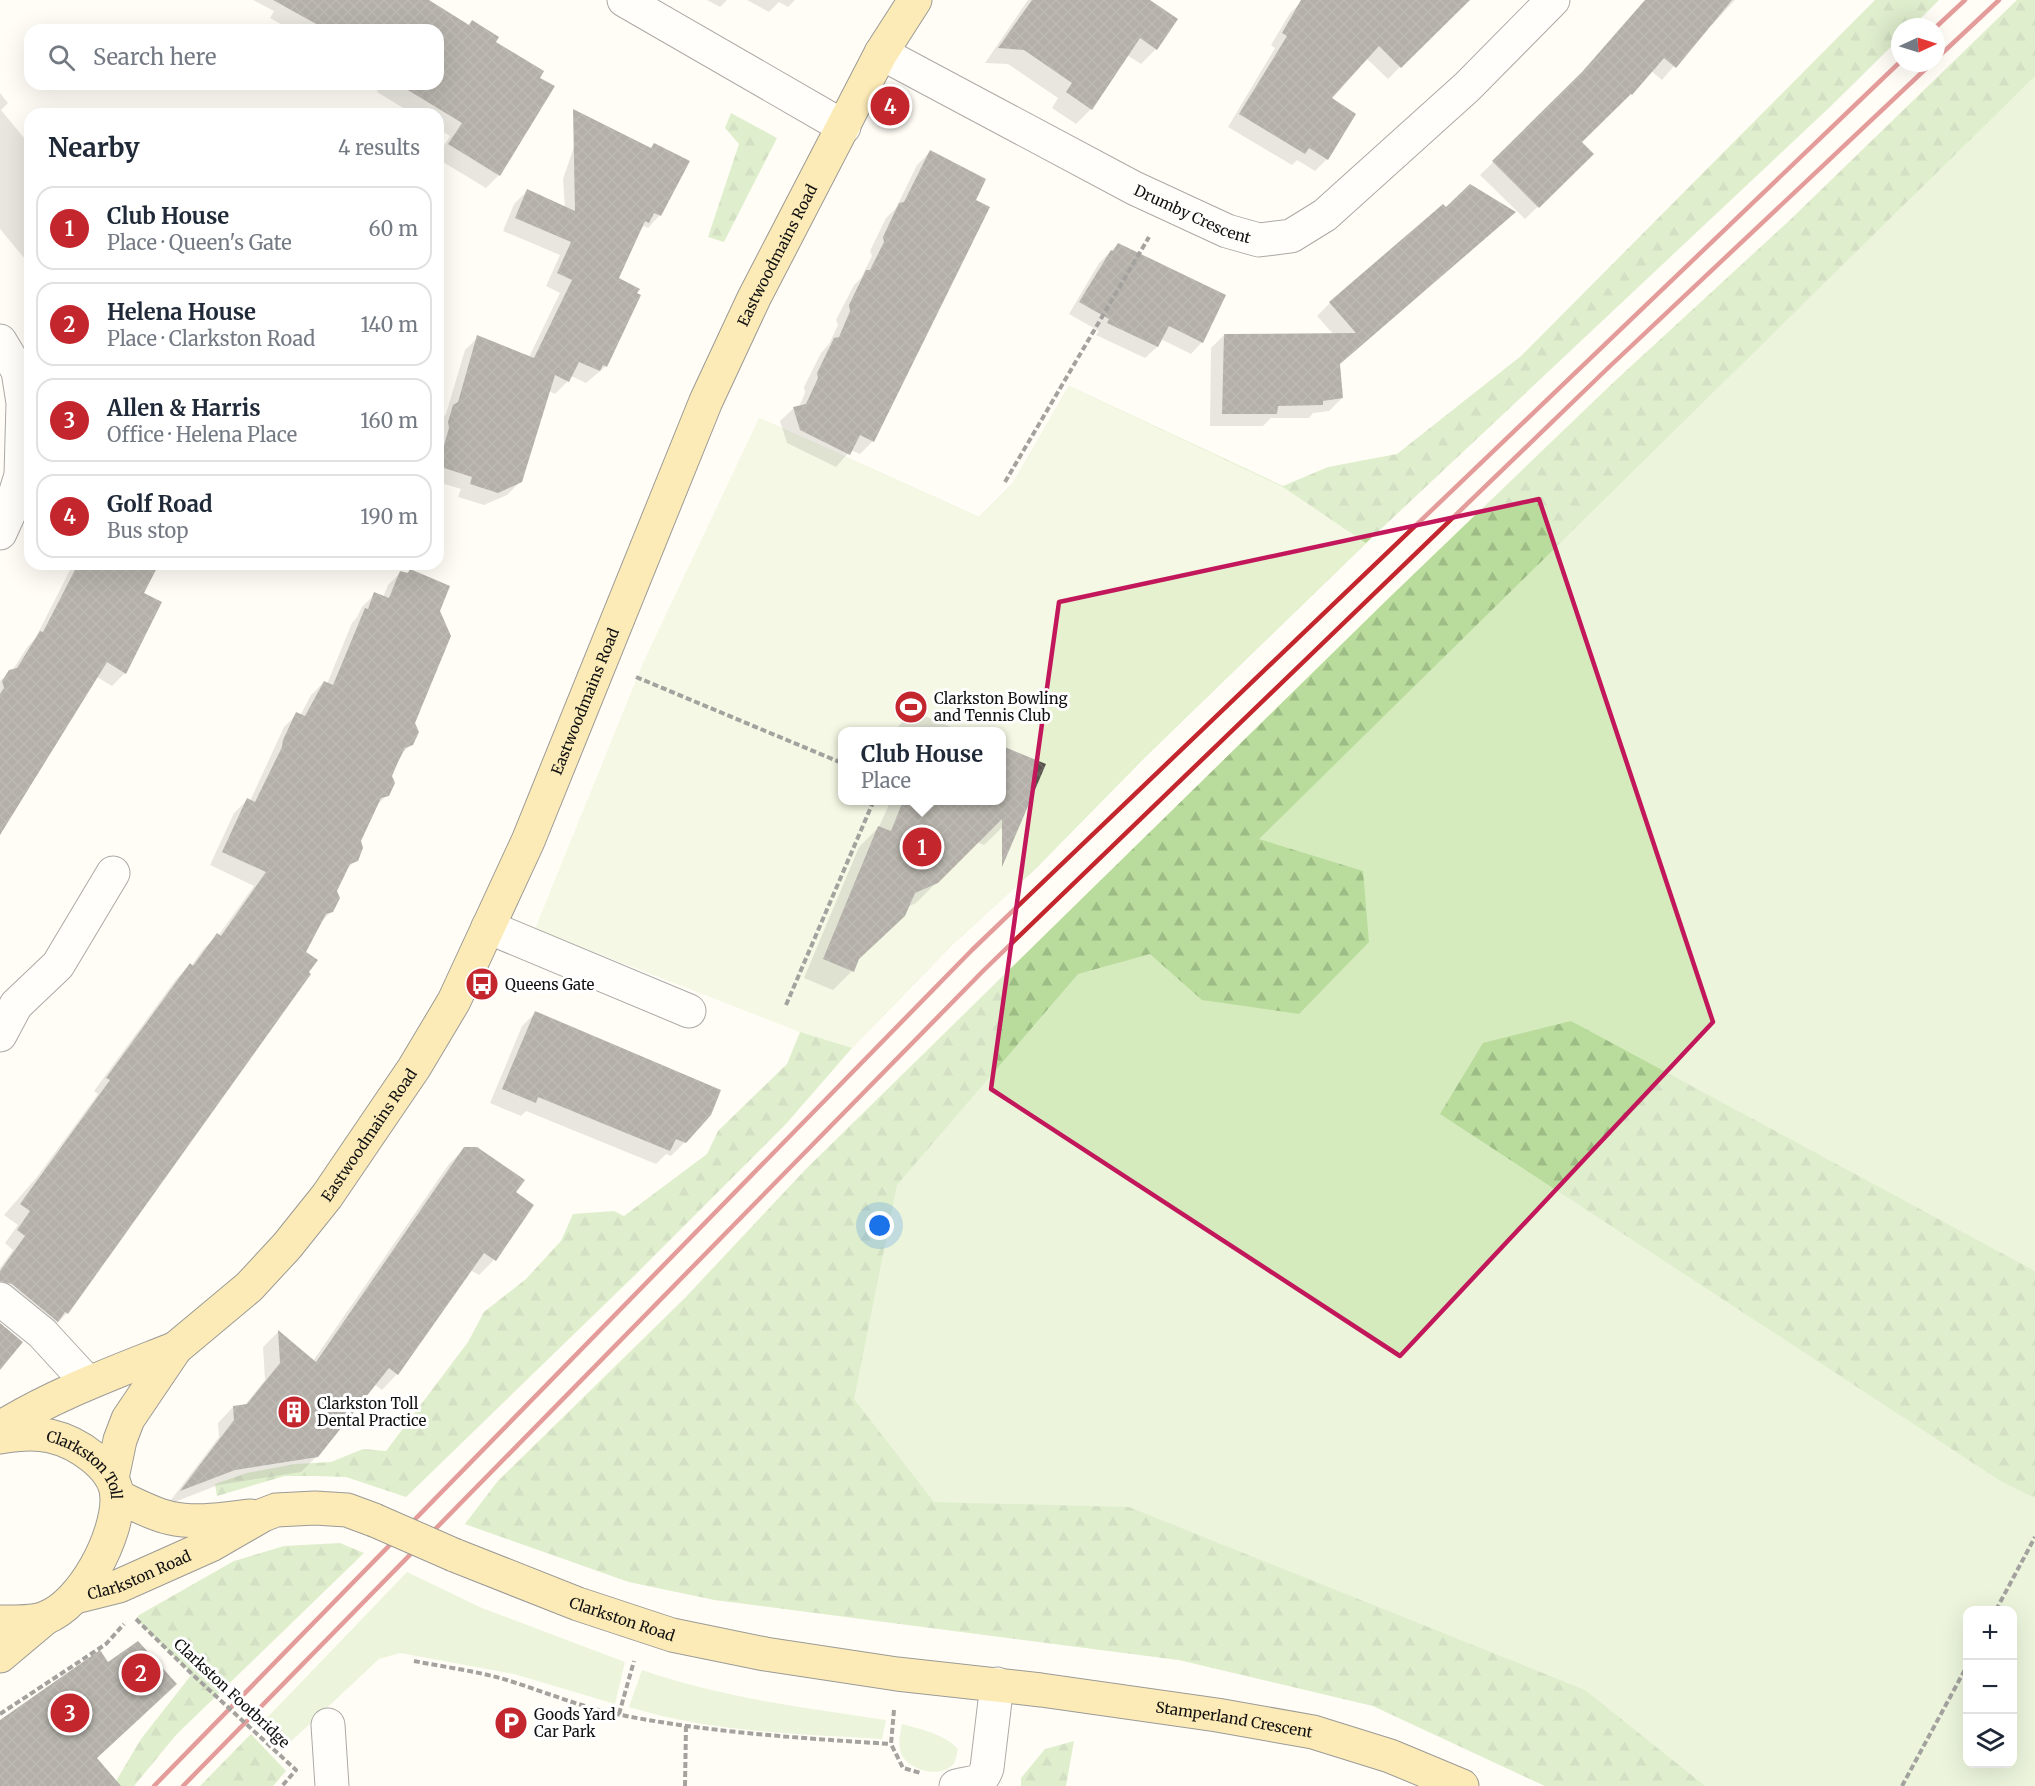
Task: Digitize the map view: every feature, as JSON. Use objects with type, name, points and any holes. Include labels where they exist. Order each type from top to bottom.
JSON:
[{"type":"main road","name":"Eastwoodmains Road","points":[[114,1487],[120,1440],[128,1419],[176,1348],[249,1287],[287,1246],[327,1196],[408,1077],[454,1001],[528,841],[716,380],[754,298],[881,53],[915,0]]},
{"type":"main road","name":"Eastwoodmains Road","points":[[0,1428],[29,1410],[88,1383],[176,1348]]},
{"type":"main road","name":"Clarkston Toll","points":[[0,1437],[20,1433],[62,1440],[95,1459],[114,1487],[115,1516],[108,1540],[92,1573],[75,1597],[61,1610],[44,1619],[0,1622]]},
{"type":"main road","name":"Clarkston Road","points":[[114,1487],[159,1514],[184,1520],[206,1521],[262,1515],[286,1509],[347,1510],[578,1604],[672,1635],[765,1654],[897,1674],[998,1684]]},
{"type":"main road","name":"Clarkston Road","points":[[75,1597],[119,1586],[211,1545],[262,1515]]},
{"type":"main road","points":[[0,1656],[44,1619]]},
{"type":"main road","name":"Stamperland Crescent","points":[[998,1684],[1217,1715],[1313,1732],[1390,1756],[1462,1786]]},
{"type":"street","points":[[624,0],[844,127]]},
{"type":"street","name":"Drumby Crescent","points":[[881,53],[1124,182],[1227,231],[1259,240],[1291,236],[1325,214],[1467,87],[1553,0]]},
{"type":"street","points":[[0,340],[18,370],[23,403],[21,475],[10,511],[0,533]]},
{"type":"street","points":[[0,1035],[16,1005],[58,965],[113,873]]},
{"type":"street","points":[[488,927],[689,1011]]},
{"type":"street","points":[[0,1299],[42,1333],[88,1383]]},
{"type":"street","points":[[970,1785],[984,1779],[998,1684]]},
{"type":"street","points":[[327,1725],[332,1786]]},
{"type":"path","points":[[1005,482],[1169,204]]},
{"type":"path","points":[[601,662],[838,761]]},
{"type":"path","points":[[786,1005],[872,805]]},
{"type":"path","points":[[1999,1606],[2035,1537]]},
{"type":"path","name":"Clarkston Footbridge","points":[[136,1619],[296,1770],[282,1786]]},
{"type":"path","points":[[0,1714],[106,1644],[125,1622]]},
{"type":"path","points":[[619,1714],[645,1626]]},
{"type":"path","points":[[414,1661],[505,1680],[592,1708],[619,1714],[789,1738],[891,1744]]},
{"type":"path","points":[[1902,1786],[1963,1673]]},
{"type":"path","points":[[897,1674],[891,1744],[903,1768],[925,1774]]},
{"type":"path","points":[[685,1786],[686,1725]]},
{"type":"highlighted area","points":[[1539,499],[1713,1022],[1400,1356],[991,1089],[1059,602]]},
{"type":"green space","points":[[1875,0],[1939,0],[1921,18],[1891,18],[1891,47],[1366,543],[1144,758],[1036,868],[951,946],[852,1048],[786,1124],[635,1275],[406,1497],[346,1477],[314,1476],[285,1476],[217,1496],[215,1484],[247,1473],[295,1464],[331,1462],[363,1449],[386,1451],[468,1342],[484,1312],[526,1279],[561,1241],[573,1214],[614,1211],[624,1216],[707,1154],[718,1131],[787,1064],[800,1032],[829,997],[1051,797],[986,530],[759,418],[979,517],[1013,483],[1069,386],[1283,486],[1328,467],[1397,454],[1521,356]]},
{"type":"green space","points":[[2017,0],[2035,0],[2035,1786],[1545,1786],[1373,1706],[1179,1660],[715,1600],[629,1582],[465,1524],[498,1481],[685,1298],[806,1169],[1390,597],[1615,381],[1789,221]]},
{"type":"green space","points":[[2017,0],[2035,0],[2035,76],[1259,839],[1363,871],[1369,942],[1299,1014],[1202,1000],[1150,954],[1078,974],[897,1185],[854,1399],[934,1502],[1129,1507],[1585,1690],[1705,1786],[1545,1786],[1373,1706],[1179,1660],[715,1600],[629,1582],[465,1524],[498,1481],[685,1298],[806,1169],[1390,597],[1615,381],[1789,221]]},
{"type":"green space","points":[[731,113],[777,138],[724,242],[708,237],[739,144],[725,128]]},
{"type":"green space","name":"Clarkston Bowling and Tennis Club","points":[[1069,386],[1283,487],[1366,543],[1144,758],[1036,868],[951,946],[852,1048],[800,1032],[535,929],[643,663],[759,418],[979,517],[1013,483]]},
{"type":"green space","points":[[1571,1021],[2035,1271],[2035,1498],[2002,1482],[1440,1114],[1483,1043]]},
{"type":"green space","points":[[340,1543],[364,1553],[176,1735],[134,1786],[113,1786],[141,1739],[192,1674],[136,1619],[139,1615],[234,1561],[284,1546]]},
{"type":"green space","points":[[407,1572],[482,1608],[625,1662],[615,1704],[514,1674],[400,1653],[379,1659],[283,1749],[262,1723]]},
{"type":"green space","points":[[642,1670],[732,1695],[886,1720],[882,1739],[722,1727],[629,1707]]},
{"type":"green space","points":[[902,1724],[946,1739],[958,1749],[954,1763],[949,1768],[934,1772],[925,1771],[910,1764],[900,1749]]},
{"type":"green space","points":[[251,1734],[286,1771],[273,1786],[200,1786]]},
{"type":"green space","points":[[1074,1741],[1066,1786],[1021,1786],[1021,1778],[1045,1749]]},
{"type":"building","points":[[273,0],[429,0],[469,25],[472,20],[499,37],[496,42],[544,71],[540,78],[555,86],[500,176],[448,144],[462,123],[444,112],[444,108],[437,108],[408,90],[444,90],[444,24],[316,24]]},
{"type":"building","points":[[1032,0],[1150,0],[1178,19],[1157,50],[1140,38],[1092,110],[1066,92],[1072,83],[1024,50],[998,48]]},
{"type":"building","points":[[1301,0],[1470,0],[1401,68],[1379,46],[1332,98],[1356,114],[1328,160],[1309,148],[1305,154],[1239,114],[1287,36],[1282,33]]},
{"type":"building","points":[[1645,0],[1732,0],[1676,68],[1664,58],[1632,95],[1582,142],[1594,154],[1539,208],[1492,161],[1582,72]]},
{"type":"building","points":[[573,109],[651,148],[654,143],[690,161],[661,216],[654,213],[649,223],[645,221],[619,278],[640,289],[637,293],[641,295],[607,367],[603,365],[600,371],[579,362],[569,382],[555,375],[522,482],[498,493],[470,484],[472,477],[444,468],[444,445],[453,405],[458,402],[477,335],[534,358],[572,280],[557,273],[571,242],[515,218],[527,189],[575,211]]},
{"type":"building","points":[[930,150],[986,179],[976,200],[990,207],[874,442],[860,435],[850,455],[800,430],[793,407],[806,404],[818,378],[817,373],[834,338],[839,337],[850,311],[849,305],[866,270],[870,270],[899,203],[904,202]]},
{"type":"building","points":[[1470,184],[1516,212],[1340,364],[1343,398],[1323,401],[1323,405],[1278,406],[1277,414],[1222,414],[1224,334],[1356,333],[1329,302],[1443,204],[1446,207]]},
{"type":"building","points":[[1118,243],[1226,295],[1203,343],[1169,326],[1158,347],[1107,323],[1109,319],[1079,302],[1111,250],[1113,251]]},
{"type":"building","points":[[75,570],[156,570],[144,593],[162,602],[126,674],[107,662],[0,835],[0,694],[4,688],[2,681],[9,670],[17,668],[40,631],[43,632]]},
{"type":"building","points":[[412,570],[450,586],[440,611],[451,636],[415,723],[419,732],[413,745],[405,748],[398,762],[392,776],[395,783],[389,796],[381,798],[361,841],[363,848],[358,861],[350,864],[337,891],[340,898],[333,912],[326,914],[306,952],[318,960],[309,972],[311,974],[68,1314],[65,1312],[58,1322],[12,1284],[0,1281],[0,1271],[25,1236],[17,1230],[30,1211],[20,1204],[110,1080],[106,1078],[190,963],[193,966],[217,933],[221,936],[266,872],[222,852],[247,798],[255,802],[296,712],[305,716],[324,681],[333,685],[374,592],[389,598],[400,571],[408,573]]},
{"type":"building","points":[[1006,748],[1046,764],[1002,867],[1002,819],[938,883],[915,893],[905,916],[859,959],[854,972],[823,959],[878,826],[891,831],[901,805],[1006,805]]},
{"type":"building","points":[[535,1011],[721,1090],[711,1115],[686,1143],[676,1139],[670,1151],[538,1097],[536,1103],[502,1089]]},
{"type":"building","points":[[464,1147],[477,1147],[525,1180],[516,1192],[534,1205],[496,1261],[484,1253],[398,1375],[389,1368],[318,1457],[235,1470],[180,1491],[234,1420],[233,1406],[247,1404],[280,1363],[278,1330],[316,1362]]},
{"type":"building","points":[[0,1323],[23,1342],[0,1370]]},
{"type":"building","points":[[138,1641],[177,1684],[97,1758],[121,1786],[0,1786],[0,1720],[100,1650],[108,1662]]},
{"type":"railway","points":[[1945,19],[1965,0]]},
{"type":"railway","points":[[1945,51],[1999,0]]},
{"type":"railway","points":[[154,1786],[972,950],[1891,71]]},
{"type":"railway","points":[[183,1786],[984,970],[1608,368],[1922,72]]},
{"type":"place","name":"Golf Road","points":[[890,106]]},
{"type":"place","name":"Clarkston Bowling and Tennis Club","points":[[911,707]]},
{"type":"place","name":"Club House","points":[[922,847]]},
{"type":"place","name":"Queens Gate","points":[[482,984]]},
{"type":"place","name":"Clarkston Toll Dental Practice","points":[[294,1412]]},
{"type":"place","name":"Helena House","points":[[141,1673]]},
{"type":"place","name":"Allen & Harris","points":[[70,1713]]},
{"type":"place","name":"Goods Yard Car Park","points":[[511,1723]]}]
